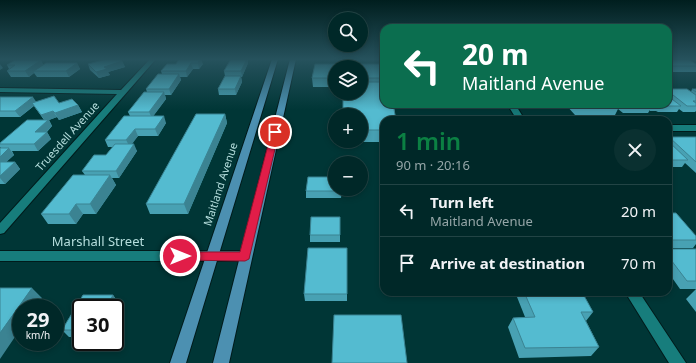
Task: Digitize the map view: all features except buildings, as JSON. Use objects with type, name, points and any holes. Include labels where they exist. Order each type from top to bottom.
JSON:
[{"type":"main road","name":"Maitland Avenue","points":[[178,363],[270,76]]},
{"type":"main road","points":[[221,363],[245,256],[289,76]]},
{"type":"street","name":"Truesdell Avenue","points":[[0,230],[138,76]]},
{"type":"street","points":[[0,90],[123,92]]},
{"type":"street","points":[[672,128],[696,128]]},
{"type":"street","name":"Marshall Street","points":[[0,256],[245,256]]},
{"type":"street","points":[[635,296],[678,363]]},
{"type":"route","points":[[180,256],[245,256],[275,132]]}]
